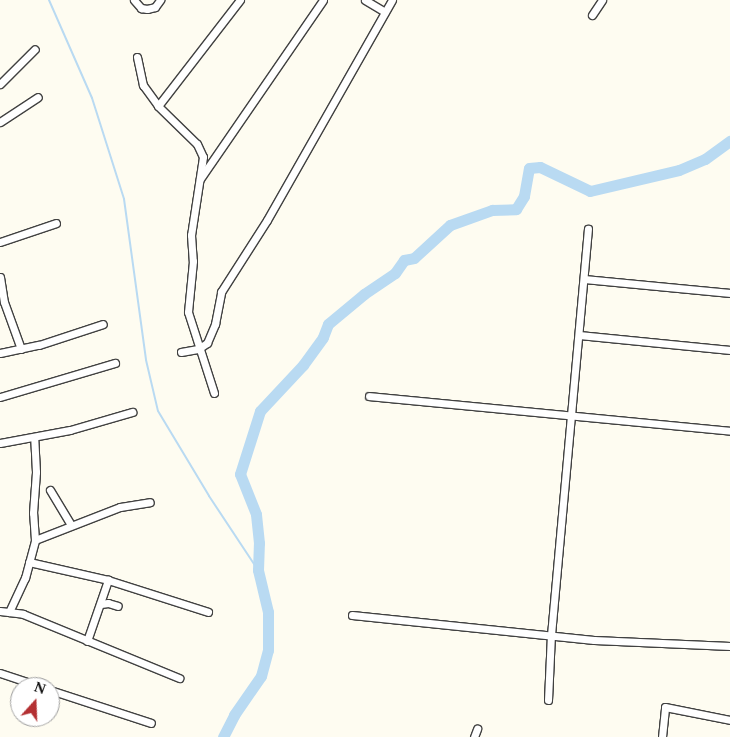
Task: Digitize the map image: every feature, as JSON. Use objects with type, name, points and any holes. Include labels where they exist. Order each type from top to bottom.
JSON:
[{"type":"street","points":[[134,0],[141,8],[147,9],[155,7],[160,0]]},
{"type":"street","points":[[158,106],[240,0]]},
{"type":"street","points":[[198,182],[323,0]]},
{"type":"street","points":[[365,0],[385,12]]},
{"type":"street","points":[[181,352],[201,347],[207,343],[215,324],[221,292],[267,220],[392,0]]},
{"type":"street","points":[[592,15],[602,0]]},
{"type":"street","points":[[0,84],[35,49]]},
{"type":"street","points":[[137,57],[143,85],[158,106],[197,144],[203,157],[191,235],[193,261],[188,312],[201,347],[214,392]]},
{"type":"street","points":[[0,122],[38,97]]},
{"type":"street","points":[[0,242],[56,223]]},
{"type":"street","points":[[548,700],[551,635],[588,229]]},
{"type":"street","points":[[0,277],[4,302],[20,349]]},
{"type":"street","points":[[584,279],[730,293]]},
{"type":"street","points":[[0,353],[39,346],[103,324]]},
{"type":"street","points":[[579,335],[730,350]]},
{"type":"street","points":[[0,397],[115,363]]},
{"type":"street","points":[[369,396],[730,431]]},
{"type":"street","points":[[0,443],[70,430],[132,412]]},
{"type":"street","points":[[9,612],[30,562],[35,540],[33,513],[36,472],[34,437]]},
{"type":"street","points":[[50,490],[71,524]]},
{"type":"street","points":[[35,540],[120,506],[150,502]]},
{"type":"street","points":[[30,562],[108,580],[208,612]]},
{"type":"street","points":[[87,640],[108,580]]},
{"type":"street","points":[[101,604],[108,603],[118,606]]},
{"type":"street","points":[[0,611],[23,614],[179,678]]},
{"type":"street","points":[[352,615],[551,635],[730,646]]},
{"type":"street","points":[[0,673],[12,677]]},
{"type":"street","points":[[60,693],[150,723]]},
{"type":"street","points":[[662,737],[665,707],[730,720]]},
{"type":"waterway","points":[[49,0],[92,98],[124,199],[146,360],[158,411],[209,496],[258,570]]},
{"type":"waterway","points":[[223,737],[234,715],[261,676],[268,650],[268,612],[258,570],[259,543],[256,514],[240,474],[260,411],[303,365],[323,337],[328,324],[364,294],[395,273],[404,260],[414,258],[450,225],[492,210],[516,209],[524,196],[529,168],[540,167],[590,191],[679,170],[705,159],[730,141]]}]
